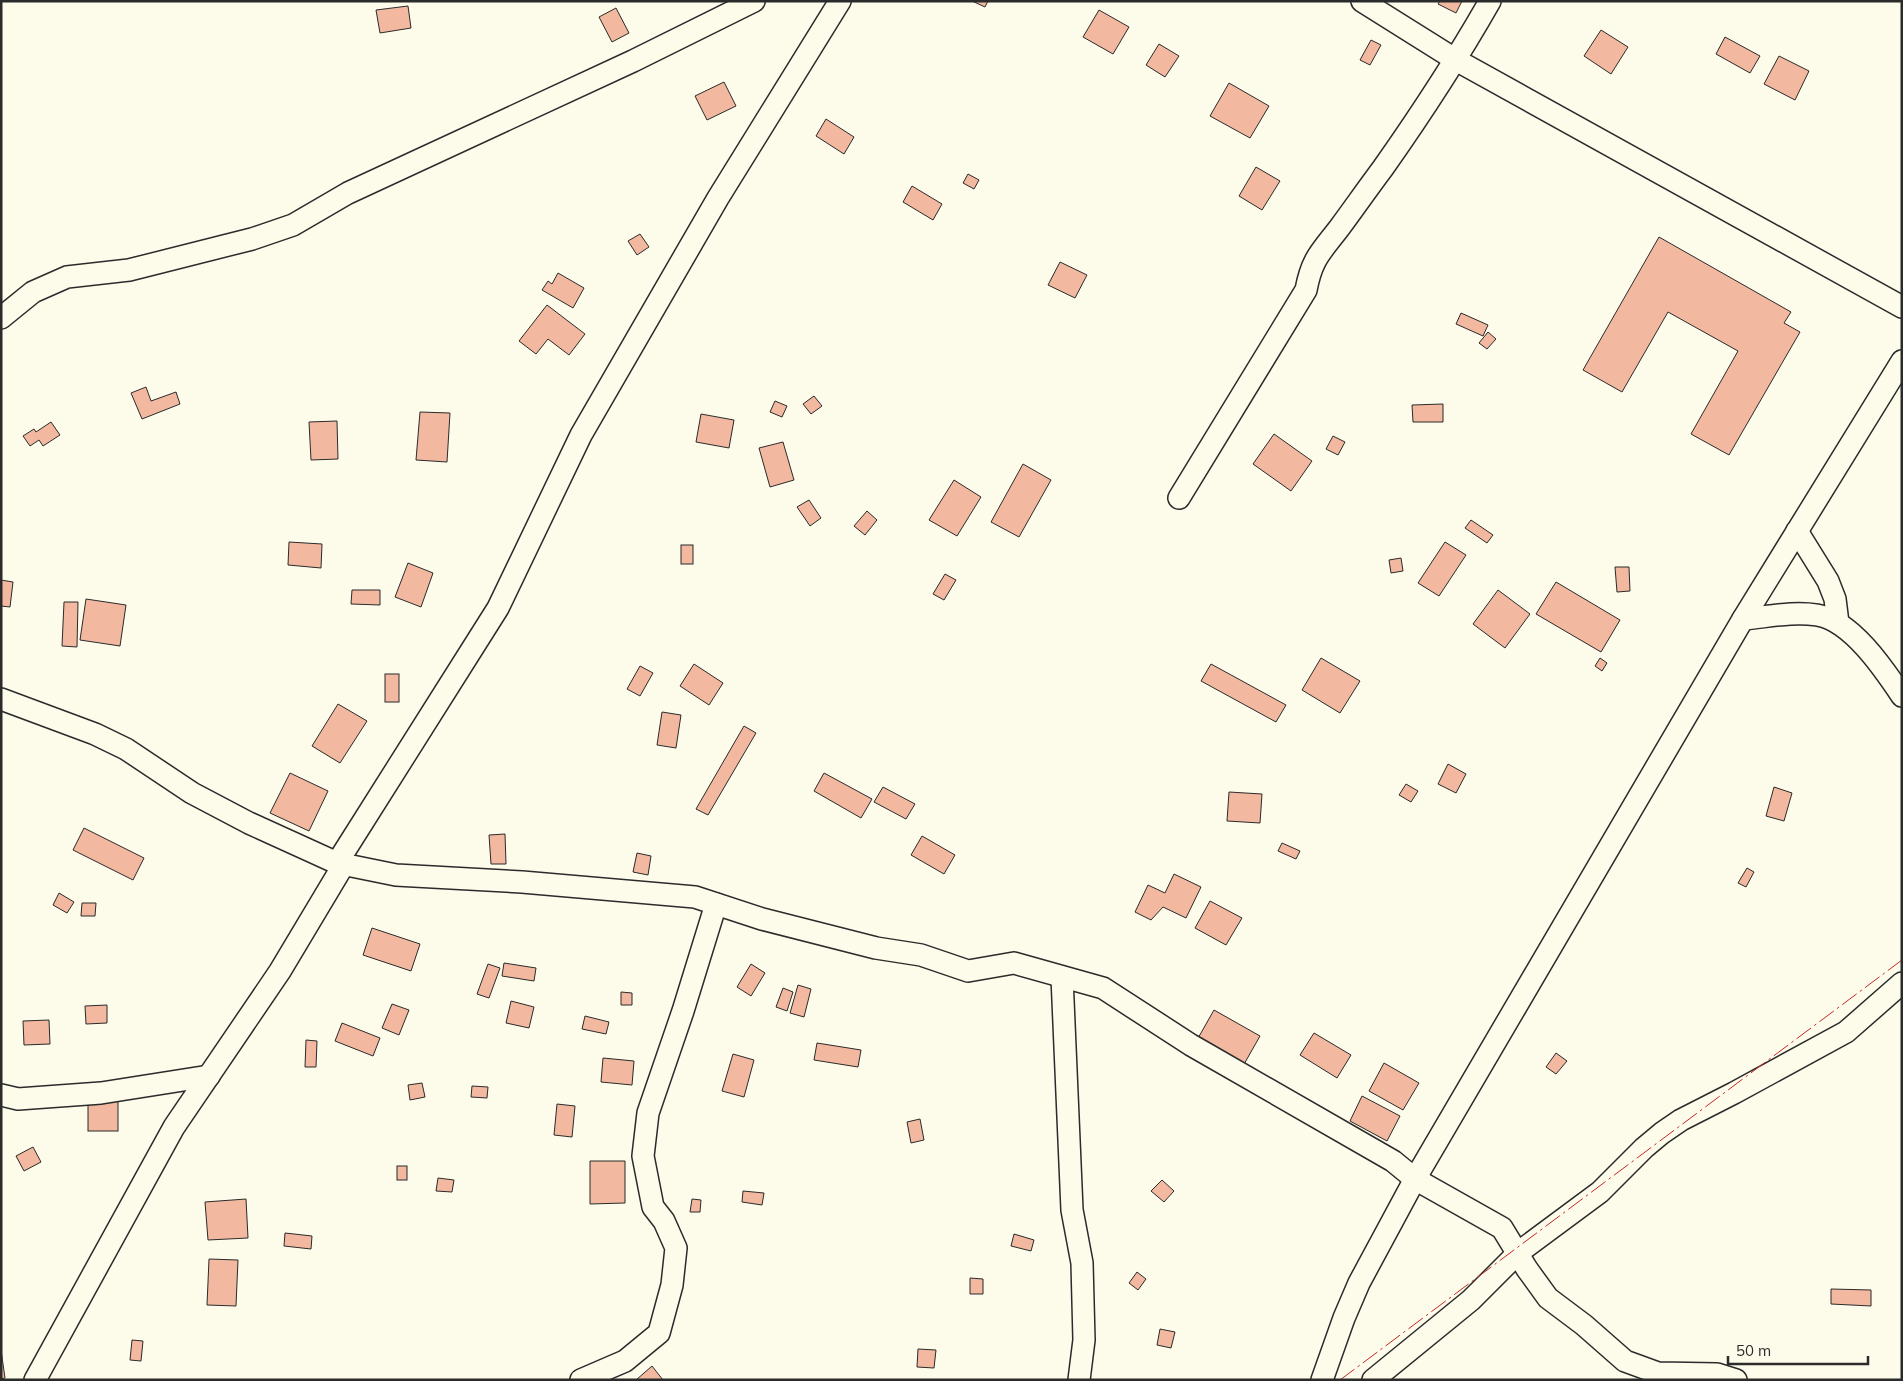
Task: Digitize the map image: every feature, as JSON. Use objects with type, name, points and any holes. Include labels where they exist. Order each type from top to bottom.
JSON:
[{"type":"street","points":[[1,318],[33,292],[67,277],[129,270],[252,239],[293,226],[348,192],[633,60],[754,1]]},
{"type":"street","points":[[35,1380],[174,1127],[280,971],[341,864],[498,608],[581,435],[718,198],[840,1]]},
{"type":"street","points":[[1362,1],[1456,60],[1902,307]]},
{"type":"street","points":[[1179,498],[1306,290],[1310,272],[1319,252],[1338,230],[1384,167],[1456,60],[1490,1]]},
{"type":"street","points":[[1322,1380],[1344,1318],[1359,1283],[1415,1178],[1743,619],[1902,361]]},
{"type":"street","points":[[1797,531],[1828,581],[1835,600],[1838,623]]},
{"type":"street","points":[[1743,619],[1806,614],[1819,615],[1838,623],[1869,650],[1883,666],[1902,696]]},
{"type":"street","points":[[1,699],[95,734],[126,749],[192,793],[249,823],[341,864],[396,875],[522,882],[695,897],[762,919],[858,944],[921,956],[968,971],[1014,963],[1103,988],[1191,1045],[1392,1161],[1415,1178],[1502,1228],[1519,1252],[1527,1269],[1548,1298],[1625,1360],[1654,1376],[1717,1374],[1736,1380]]},
{"type":"street","points":[[581,1380],[626,1361],[659,1333],[672,1285],[676,1248],[664,1221],[653,1207],[643,1156],[648,1113],[683,1011],[716,904]]},
{"type":"street","points":[[1062,977],[1072,1210],[1082,1263],[1084,1340],[1079,1380]]},
{"type":"street","points":[[1373,1380],[1471,1300],[1519,1252],[1600,1192],[1644,1148],[1662,1133],[1681,1120],[1846,1032],[1902,983]]},
{"type":"street","points":[[1,1095],[18,1099],[101,1093],[208,1076]]},
{"type":"building","points":[[972,1],[988,1],[985,7]]},
{"type":"building","points":[[1440,1],[1462,1],[1456,13],[1438,4]]},
{"type":"building","points":[[408,6],[411,28],[380,33],[376,10]]},
{"type":"building","points":[[616,8],[629,33],[612,42],[599,17]]},
{"type":"building","points":[[1099,10],[1129,27],[1113,54],[1083,37]]},
{"type":"building","points":[[1601,30],[1628,47],[1611,74],[1584,56]]},
{"type":"building","points":[[1725,37],[1760,56],[1750,73],[1716,54]]},
{"type":"building","points":[[1371,40],[1381,45],[1370,65],[1360,60]]},
{"type":"building","points":[[1159,44],[1179,56],[1165,77],[1146,65]]},
{"type":"building","points":[[1779,56],[1809,71],[1795,100],[1764,84]]},
{"type":"building","points":[[724,82],[736,106],[707,120],[695,96]]},
{"type":"building","points":[[1229,83],[1269,106],[1250,138],[1210,116]]},
{"type":"building","points":[[826,119],[854,137],[844,154],[816,136]]},
{"type":"building","points":[[1256,167],[1280,181],[1262,210],[1239,196]]},
{"type":"building","points":[[968,174],[979,180],[974,189],[963,183]]},
{"type":"building","points":[[912,186],[942,204],[933,220],[903,202]]},
{"type":"building","points":[[640,234],[649,247],[637,255],[628,241]]},
{"type":"building","points":[[1659,237],[1791,312],[1784,323],[1800,332],[1729,455],[1691,434],[1738,351],[1668,312],[1622,392],[1583,370]]},
{"type":"building","points":[[1060,262],[1087,275],[1075,298],[1048,285]]},
{"type":"building","points":[[558,273],[584,288],[573,308],[542,290],[548,281],[552,284]]},
{"type":"building","points":[[547,305],[585,334],[569,355],[548,339],[536,354],[519,341]]},
{"type":"building","points":[[1461,313],[1488,325],[1483,336],[1456,324]]},
{"type":"building","points":[[1488,332],[1496,339],[1487,349],[1479,343]]},
{"type":"building","points":[[146,387],[151,401],[176,392],[180,404],[142,419],[131,393]]},
{"type":"building","points":[[814,396],[822,406],[811,414],[803,404]]},
{"type":"building","points":[[775,401],[787,406],[782,417],[770,412]]},
{"type":"building","points":[[1443,404],[1443,422],[1413,422],[1412,405]]},
{"type":"building","points":[[420,412],[450,413],[447,462],[416,460]]},
{"type":"building","points":[[701,414],[734,420],[729,448],[696,442]]},
{"type":"building","points":[[337,421],[338,459],[311,460],[309,422]]},
{"type":"building","points":[[51,422],[60,435],[43,446],[39,440],[30,446],[23,436],[34,429],[36,432]]},
{"type":"building","points":[[1274,434],[1312,461],[1291,491],[1253,464]]},
{"type":"building","points":[[1333,436],[1345,442],[1338,455],[1326,449]]},
{"type":"building","points":[[783,442],[794,480],[770,487],[759,448]]},
{"type":"building","points":[[1023,464],[1051,480],[1019,537],[991,522]]},
{"type":"building","points":[[954,480],[981,497],[957,536],[929,520]]},
{"type":"building","points":[[809,500],[821,518],[810,526],[797,507]]},
{"type":"building","points":[[867,511],[877,520],[865,535],[854,526]]},
{"type":"building","points":[[1471,520],[1493,535],[1487,543],[1465,528]]},
{"type":"building","points":[[289,542],[322,544],[321,568],[288,565]]},
{"type":"building","points":[[1445,542],[1466,555],[1439,596],[1418,583]]},
{"type":"building","points":[[681,545],[693,545],[693,564],[681,564]]},
{"type":"building","points":[[1401,558],[1403,571],[1391,573],[1389,560]]},
{"type":"building","points":[[408,563],[433,573],[421,607],[395,597]]},
{"type":"building","points":[[1615,567],[1629,567],[1630,591],[1617,592]]},
{"type":"building","points":[[945,574],[956,580],[944,600],[933,594]]},
{"type":"building","points":[[1,580],[13,582],[10,607],[1,606]]},
{"type":"building","points":[[1556,582],[1620,620],[1601,652],[1536,614]]},
{"type":"building","points":[[352,590],[380,590],[380,605],[351,604]]},
{"type":"building","points":[[1498,590],[1530,614],[1505,648],[1473,624]]},
{"type":"building","points":[[86,599],[126,605],[120,646],[80,640]]},
{"type":"building","points":[[64,602],[78,602],[77,647],[62,646]]},
{"type":"building","points":[[1321,658],[1360,681],[1340,713],[1302,690]]},
{"type":"building","points":[[1600,658],[1607,663],[1602,671],[1595,666]]},
{"type":"building","points":[[694,664],[723,683],[709,705],[680,686]]},
{"type":"building","points":[[1211,664],[1286,705],[1276,722],[1201,681]]},
{"type":"building","points":[[640,666],[653,673],[640,696],[627,689]]},
{"type":"building","points":[[385,674],[399,674],[399,702],[385,702]]},
{"type":"building","points":[[338,704],[367,721],[340,763],[312,746]]},
{"type":"building","points":[[662,712],[681,715],[676,748],[657,745]]},
{"type":"building","points":[[744,726],[756,733],[708,815],[696,809]]},
{"type":"building","points":[[1448,764],[1466,774],[1456,793],[1438,784]]},
{"type":"building","points":[[290,773],[328,791],[309,831],[270,813]]},
{"type":"building","points":[[824,773],[872,799],[861,818],[814,791]]},
{"type":"building","points":[[1406,784],[1418,791],[1411,802],[1399,795]]},
{"type":"building","points":[[883,787],[915,804],[906,819],[874,802]]},
{"type":"building","points":[[1774,787],[1792,793],[1784,821],[1766,816]]},
{"type":"building","points":[[1229,792],[1262,794],[1260,823],[1227,821]]},
{"type":"building","points":[[84,828],[144,858],[133,880],[73,850]]},
{"type":"building","points":[[505,834],[506,864],[491,864],[489,835]]},
{"type":"building","points":[[922,836],[955,855],[944,874],[911,855]]},
{"type":"building","points":[[1282,843],[1300,851],[1296,859],[1278,851]]},
{"type":"building","points":[[637,853],[651,856],[648,875],[633,872]]},
{"type":"building","points":[[1747,868],[1754,872],[1746,887],[1738,883]]},
{"type":"building","points":[[1174,874],[1201,887],[1186,918],[1163,907],[1151,920],[1135,912],[1148,885],[1165,893]]},
{"type":"building","points":[[59,893],[74,902],[67,913],[53,905]]},
{"type":"building","points":[[1210,901],[1242,918],[1226,945],[1195,928]]},
{"type":"building","points":[[82,903],[96,903],[95,916],[81,916]]},
{"type":"building","points":[[372,928],[420,944],[411,971],[363,955]]},
{"type":"building","points":[[504,963],[536,968],[534,981],[502,976]]},
{"type":"building","points":[[488,964],[500,968],[489,998],[477,994]]},
{"type":"building","points":[[751,964],[765,973],[751,996],[737,987]]},
{"type":"building","points":[[798,985],[811,989],[804,1017],[790,1013]]},
{"type":"building","points":[[783,988],[793,992],[787,1011],[776,1007]]},
{"type":"building","points":[[621,992],[632,993],[632,1005],[621,1005]]},
{"type":"building","points":[[511,1001],[534,1007],[529,1028],[506,1023]]},
{"type":"building","points":[[392,1004],[409,1010],[399,1035],[382,1028]]},
{"type":"building","points":[[107,1005],[107,1023],[86,1024],[85,1006]]},
{"type":"building","points":[[1214,1010],[1260,1036],[1243,1066],[1197,1040]]},
{"type":"building","points":[[585,1016],[609,1022],[606,1034],[582,1029]]},
{"type":"building","points":[[49,1020],[50,1044],[24,1045],[23,1021]]},
{"type":"building","points":[[342,1023],[380,1038],[373,1056],[335,1041]]},
{"type":"building","points":[[1314,1033],[1351,1055],[1337,1078],[1300,1055]]},
{"type":"building","points":[[306,1040],[317,1041],[316,1067],[305,1067]]},
{"type":"building","points":[[817,1043],[861,1050],[858,1067],[814,1060]]},
{"type":"building","points":[[1556,1053],[1567,1061],[1556,1074],[1546,1067]]},
{"type":"building","points":[[733,1054],[754,1060],[744,1097],[722,1091]]},
{"type":"building","points":[[603,1058],[634,1061],[632,1085],[601,1082]]},
{"type":"building","points":[[1384,1063],[1419,1083],[1403,1110],[1369,1091]]},
{"type":"building","points":[[422,1083],[425,1097],[410,1100],[408,1085]]},
{"type":"building","points":[[472,1086],[488,1087],[487,1098],[471,1097]]},
{"type":"building","points":[[1362,1096],[1400,1116],[1387,1141],[1350,1121]]},
{"type":"building","points":[[88,1101],[118,1101],[118,1131],[88,1131]]},
{"type":"building","points":[[557,1104],[575,1106],[572,1137],[554,1135]]},
{"type":"building","points":[[920,1119],[924,1140],[911,1143],[907,1122]]},
{"type":"building","points":[[33,1147],[41,1162],[24,1171],[16,1156]]},
{"type":"building","points":[[590,1161],[625,1161],[625,1203],[590,1204]]},
{"type":"building","points":[[397,1166],[407,1166],[407,1180],[397,1180]]},
{"type":"building","points":[[438,1178],[454,1180],[452,1192],[436,1191]]},
{"type":"building","points":[[1162,1180],[1174,1191],[1164,1202],[1151,1191]]},
{"type":"building","points":[[743,1191],[764,1193],[762,1205],[742,1202]]},
{"type":"building","points":[[246,1199],[248,1238],[208,1240],[205,1202]]},
{"type":"building","points":[[692,1199],[701,1200],[700,1212],[690,1212]]},
{"type":"building","points":[[285,1233],[312,1236],[311,1249],[284,1246]]},
{"type":"building","points":[[1014,1234],[1034,1240],[1031,1251],[1011,1246]]},
{"type":"building","points":[[209,1259],[238,1260],[236,1306],[207,1305]]},
{"type":"building","points":[[1137,1272],[1146,1279],[1138,1290],[1129,1283]]},
{"type":"building","points":[[970,1278],[983,1279],[983,1294],[970,1294]]},
{"type":"building","points":[[1831,1289],[1871,1290],[1871,1306],[1831,1304]]},
{"type":"building","points":[[1160,1329],[1175,1332],[1171,1348],[1157,1345]]},
{"type":"building","points":[[132,1340],[143,1341],[141,1361],[130,1360]]},
{"type":"building","points":[[918,1349],[936,1350],[934,1368],[917,1367]]},
{"type":"building","points":[[1,1350],[5,1378],[1,1379]]},
{"type":"building","points":[[652,1366],[663,1380],[636,1380]]},
{"type":"power","points":[[1340,1380],[1902,960]]}]
